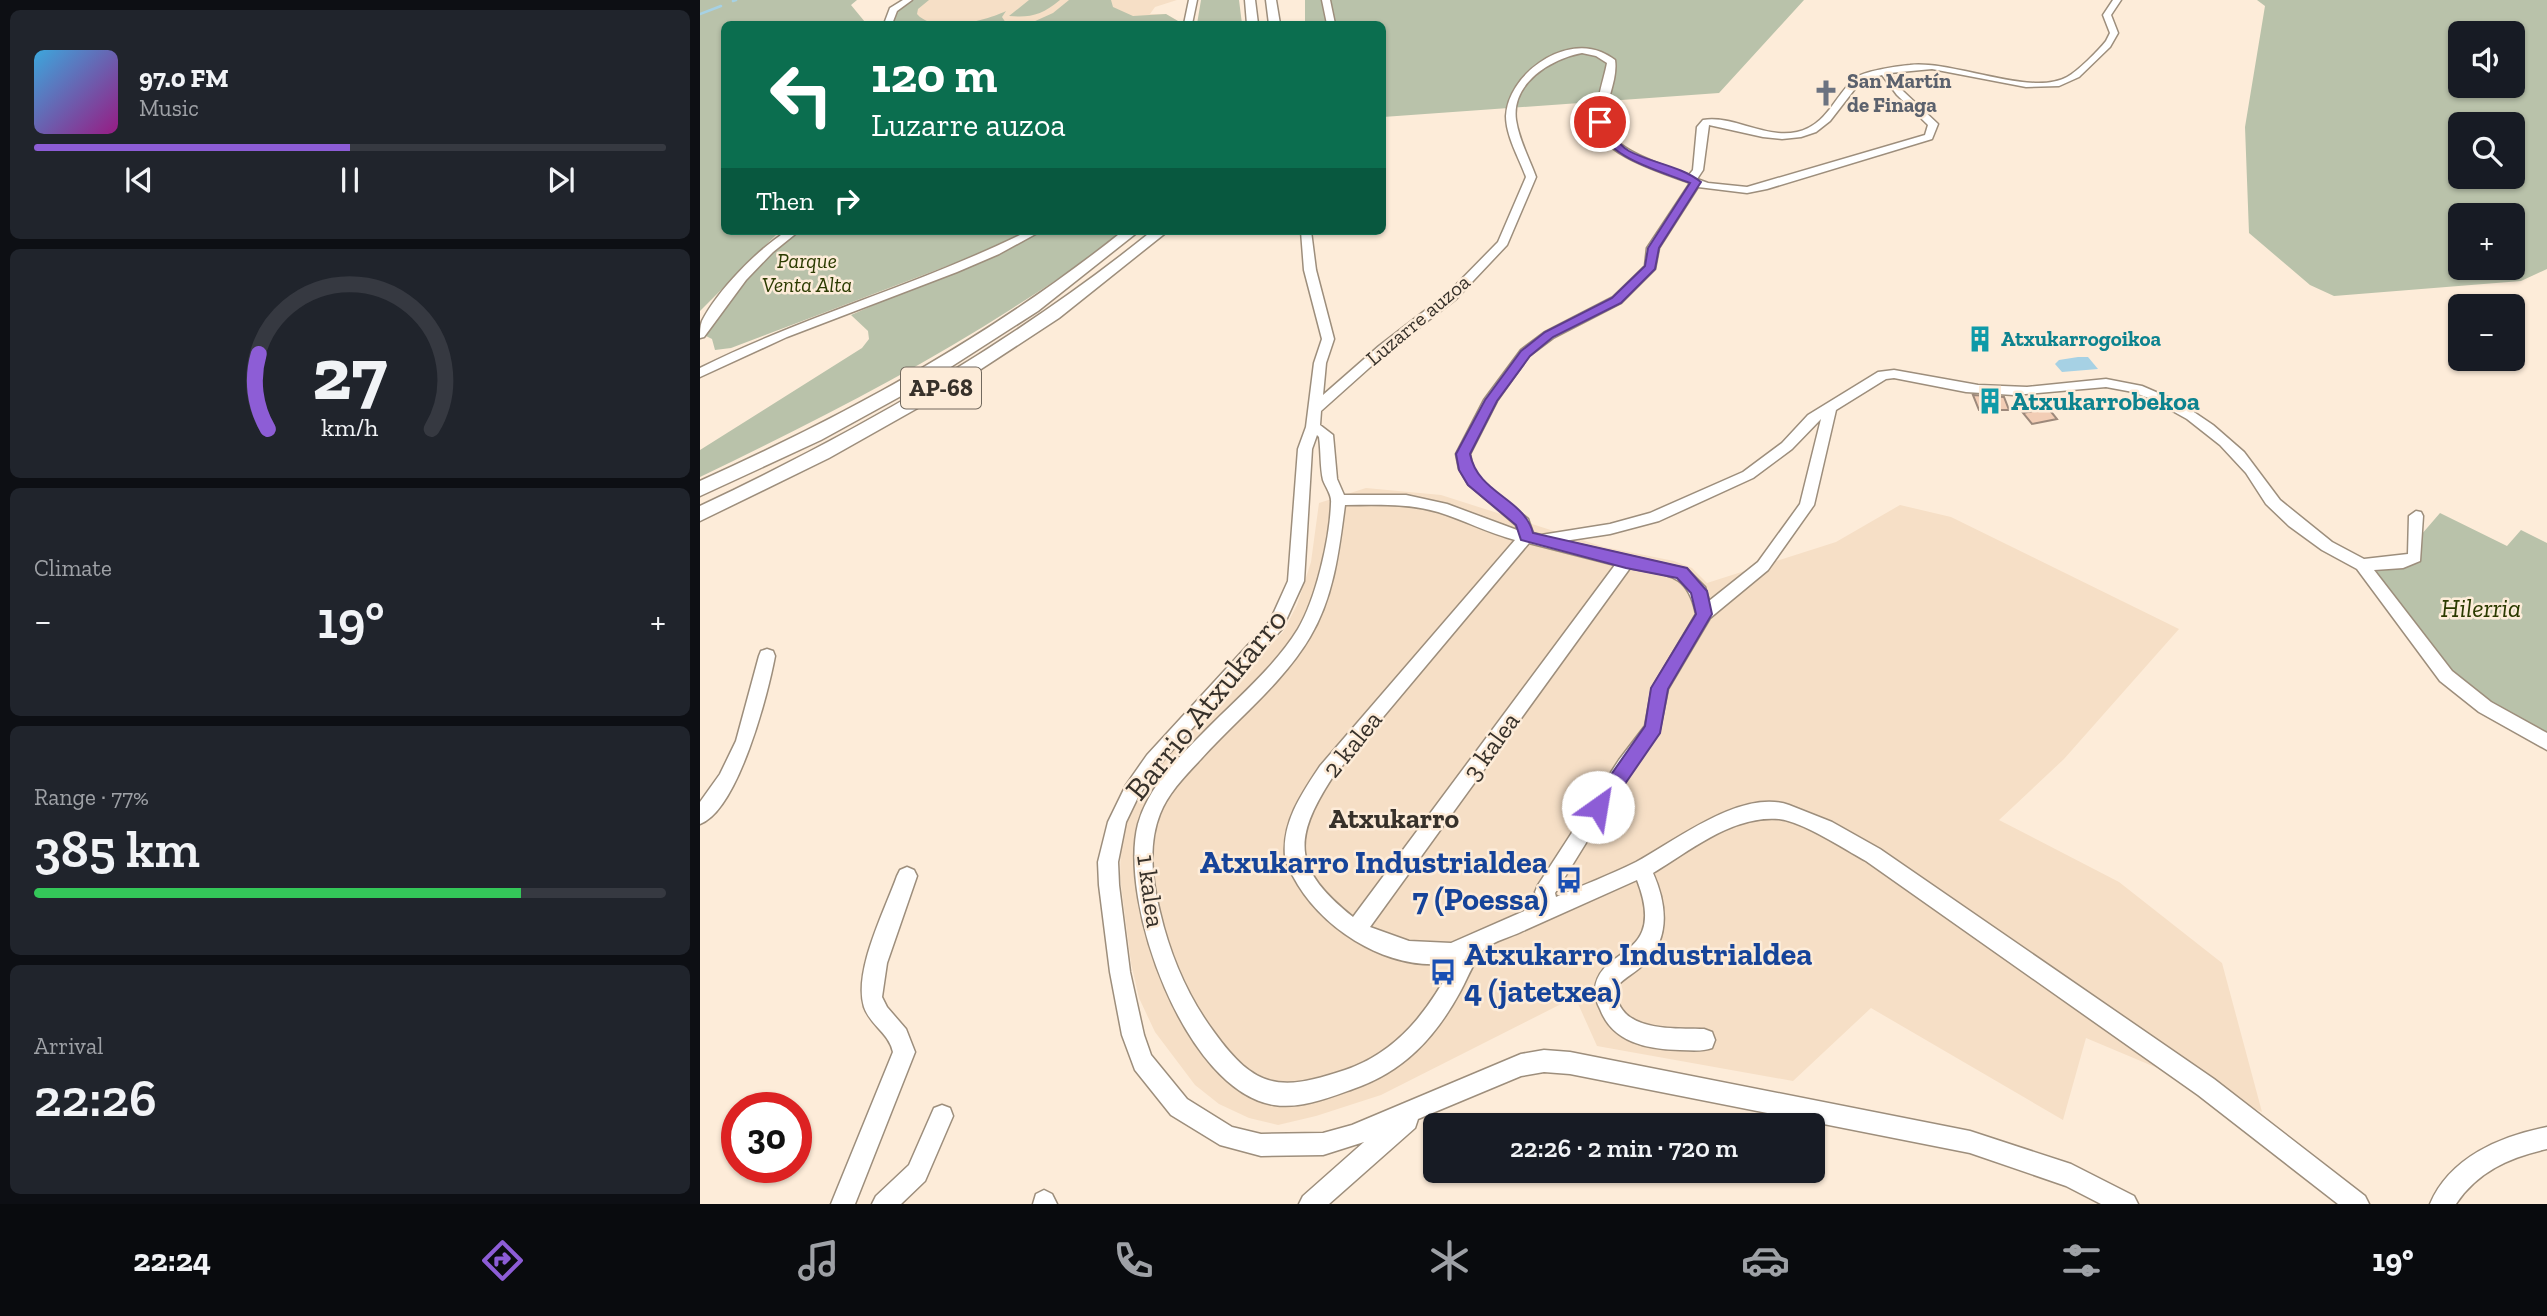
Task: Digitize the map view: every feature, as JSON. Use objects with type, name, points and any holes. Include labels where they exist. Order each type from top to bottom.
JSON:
[{"type":"highway","points":[[1250,0],[1253,21]]},
{"type":"highway","points":[[1271,0],[1274,21]]},
{"type":"highway","name":"AP-68","points":[[700,489],[858,413],[955,358],[1053,294],[1127,235]]},
{"type":"highway","name":"AP-68","points":[[700,514],[776,478],[963,376],[1068,306],[1156,235]]},
{"type":"street","points":[[889,21],[893,10],[908,0]]},
{"type":"street","points":[[1189,21],[1193,0]]},
{"type":"street","points":[[1326,0],[1330,21]]},
{"type":"street","points":[[1531,538],[1523,523],[1473,481],[1466,470],[1463,454],[1491,400],[1525,353],[1549,335],[1616,300],[1651,267],[1653,248],[1698,170],[1702,127],[1706,122],[1715,121],[1775,137],[1817,129],[1836,113],[1858,79],[1906,66],[2036,85],[2061,83],[2070,79],[2110,45],[2114,33],[2107,15],[2117,0]]},
{"type":"street","name":"Luzarre auzoa","points":[[1314,419],[1383,349],[1452,296],[1503,243],[1531,177],[1511,115],[1516,92],[1535,71],[1561,54],[1586,51],[1605,55],[1612,62],[1600,122],[1605,136],[1625,153],[1693,181],[1726,190],[1747,190],[1929,137],[1933,124],[1900,93],[1884,72]]},
{"type":"street","points":[[700,334],[709,318],[744,278],[790,235]]},
{"type":"street","points":[[700,373],[764,342],[962,266],[1028,235]]},
{"type":"street","name":"Barrio Atxukarro","points":[[1306,235],[1310,270],[1328,339],[1314,419],[1305,449],[1300,562],[1290,600],[1276,625],[1253,654],[1153,760],[1132,791],[1117,822],[1108,862],[1119,972],[1133,1035],[1143,1062],[1179,1107],[1228,1137],[1261,1145],[1322,1144],[1392,1121],[1521,1065],[1544,1061],[1570,1063],[1970,1142],[2071,1176],[2126,1204]]},
{"type":"street","points":[[1531,538],[1610,529],[1654,517],[1714,491],[1748,475],[1772,459],[1787,446],[1802,426],[1883,375],[1896,373],[1964,388],[2028,392],[2096,382],[2120,384],[2156,397],[2222,441],[2250,469],[2274,503],[2336,552],[2362,565],[2446,676],[2485,707],[2547,742]]},
{"type":"street","points":[[1551,909],[1545,892],[1625,765],[1653,728],[1660,688],[1704,614],[1763,566],[1808,505],[1830,410]]},
{"type":"street","points":[[1314,419],[1326,435],[1330,479],[1339,500],[1406,500],[1442,508],[1497,530],[1682,573],[1699,591],[1704,614]]},
{"type":"street","name":"1 kalea","points":[[1339,500],[1330,561],[1307,628],[1244,704],[1178,774],[1153,807],[1144,838],[1143,870],[1149,909],[1160,948],[1171,981],[1225,1065],[1244,1083],[1282,1097],[1314,1092],[1373,1071],[1412,1044],[1440,1010],[1475,943]]},
{"type":"street","points":[[2362,565],[2403,562],[2415,557],[2416,516]]},
{"type":"street","name":"2 kalea","points":[[1531,538],[1326,772],[1298,814],[1294,858],[1311,891],[1330,912],[1355,930],[1389,945],[1427,956],[1452,953],[1641,869],[1718,825],[1748,812],[1782,811],[1825,828],[1873,855],[2216,1094],[2357,1204]]},
{"type":"street","name":"3 kalea","points":[[1355,930],[1626,562]]},
{"type":"street","points":[[700,816],[725,786],[755,715],[767,656]]},
{"type":"street","points":[[1641,869],[1655,901],[1651,937],[1641,953],[1609,979],[1605,988],[1611,1014],[1619,1024],[1644,1035],[1704,1040]]},
{"type":"street","points":[[843,1204],[904,1052],[901,1035],[874,1006],[872,986],[907,877]]},
{"type":"street","points":[[1311,1204],[1425,1105]]},
{"type":"street","points":[[884,1204],[917,1173],[942,1116]]},
{"type":"street","points":[[2442,1204],[2480,1159],[2530,1141],[2547,1138]]},
{"type":"shaded area","points":[[908,0],[1177,0],[1155,7],[1150,14],[1166,14],[1178,21],[890,21]]},
{"type":"shaded area","points":[[1366,488],[1441,495],[1604,547],[1674,561],[1692,568],[1707,583],[1836,542],[1900,505],[1951,517],[2179,629],[2064,759],[1999,820],[2119,882],[2222,963],[2262,1112],[2086,1038],[2063,1120],[1871,1008],[1793,1081],[1597,1046],[1575,997],[1381,1095],[1316,1116],[1278,1125],[1249,1118],[1219,1104],[1195,1085],[1155,1032],[1139,998],[1131,963],[1120,877],[1121,842],[1132,805],[1154,770],[1283,632],[1297,605],[1311,562],[1319,503]]},
{"type":"green space","points":[[700,0],[857,0],[851,5],[864,21],[721,21],[721,235],[776,235],[700,311]]},
{"type":"green space","points":[[908,0],[929,0],[918,9],[917,14],[928,21],[888,21],[888,17]]},
{"type":"green space","points":[[1029,0],[1060,0],[1036,14],[1009,16]]},
{"type":"green space","points":[[1069,0],[1111,0],[1113,7],[1133,16],[1166,14],[1178,21],[1035,21],[1053,13]]},
{"type":"green space","points":[[1201,0],[1239,0],[1242,21],[1198,21]]},
{"type":"green space","points":[[1305,0],[1804,0],[1719,93],[1386,117],[1386,21],[1305,21]]},
{"type":"green space","points":[[2257,0],[2547,0],[2547,269],[2525,279],[2525,203],[2448,203],[2448,280],[2523,280],[2334,296],[2310,285],[2249,233],[2245,127],[2265,6]]},
{"type":"green space","points":[[1006,11],[1002,17],[1005,21],[972,21]]},
{"type":"green space","name":"Parque Venta Alta","points":[[790,235],[1019,235],[984,252],[731,348],[715,350],[712,339],[700,333],[744,278]]},
{"type":"green space","points":[[1035,235],[1116,235],[1055,281],[937,355],[700,477],[700,450],[862,348],[869,339],[868,331],[851,315]]},
{"type":"green space","name":"Hilerria","points":[[2440,513],[2507,546],[2521,530],[2547,543],[2547,738],[2498,710],[2444,667],[2366,567],[2420,563],[2421,535]]},
{"type":"water","points":[[2088,357],[2098,369],[2062,372],[2055,364],[2059,360]]},
{"type":"building","name":"Atxukarrobekoa","points":[[1973,395],[2004,397],[2009,410],[1979,410]]},
{"type":"building","points":[[2048,408],[2057,419],[2032,424],[2023,413]]},
{"type":"waterway","points":[[700,14],[721,6]]},
{"type":"place","name":"San Martín de Finaga","points":[[1826,93]]},
{"type":"place","name":"Atxukarrogoikoa","points":[[1980,339]]},
{"type":"place","name":"Atxukarrobekoa","points":[[1990,401]]},
{"type":"place","name":"Atxukarro Industrialdea 7 (Poessa)","points":[[1569,880]]},
{"type":"place","name":"Atxukarro Industrialdea 4 (jatetxea)","points":[[1443,972]]},
{"type":"district","name":"Atxukarro","points":[[1394,818]]},
{"type":"route","points":[[1598,807],[1653,728],[1660,701],[1660,688],[1704,614],[1699,591],[1682,573],[1526,537],[1523,523],[1473,481],[1466,470],[1463,454],[1491,400],[1525,353],[1549,335],[1573,325],[1616,300],[1651,267],[1653,248],[1696,182],[1625,153],[1605,136],[1600,122]]}]
